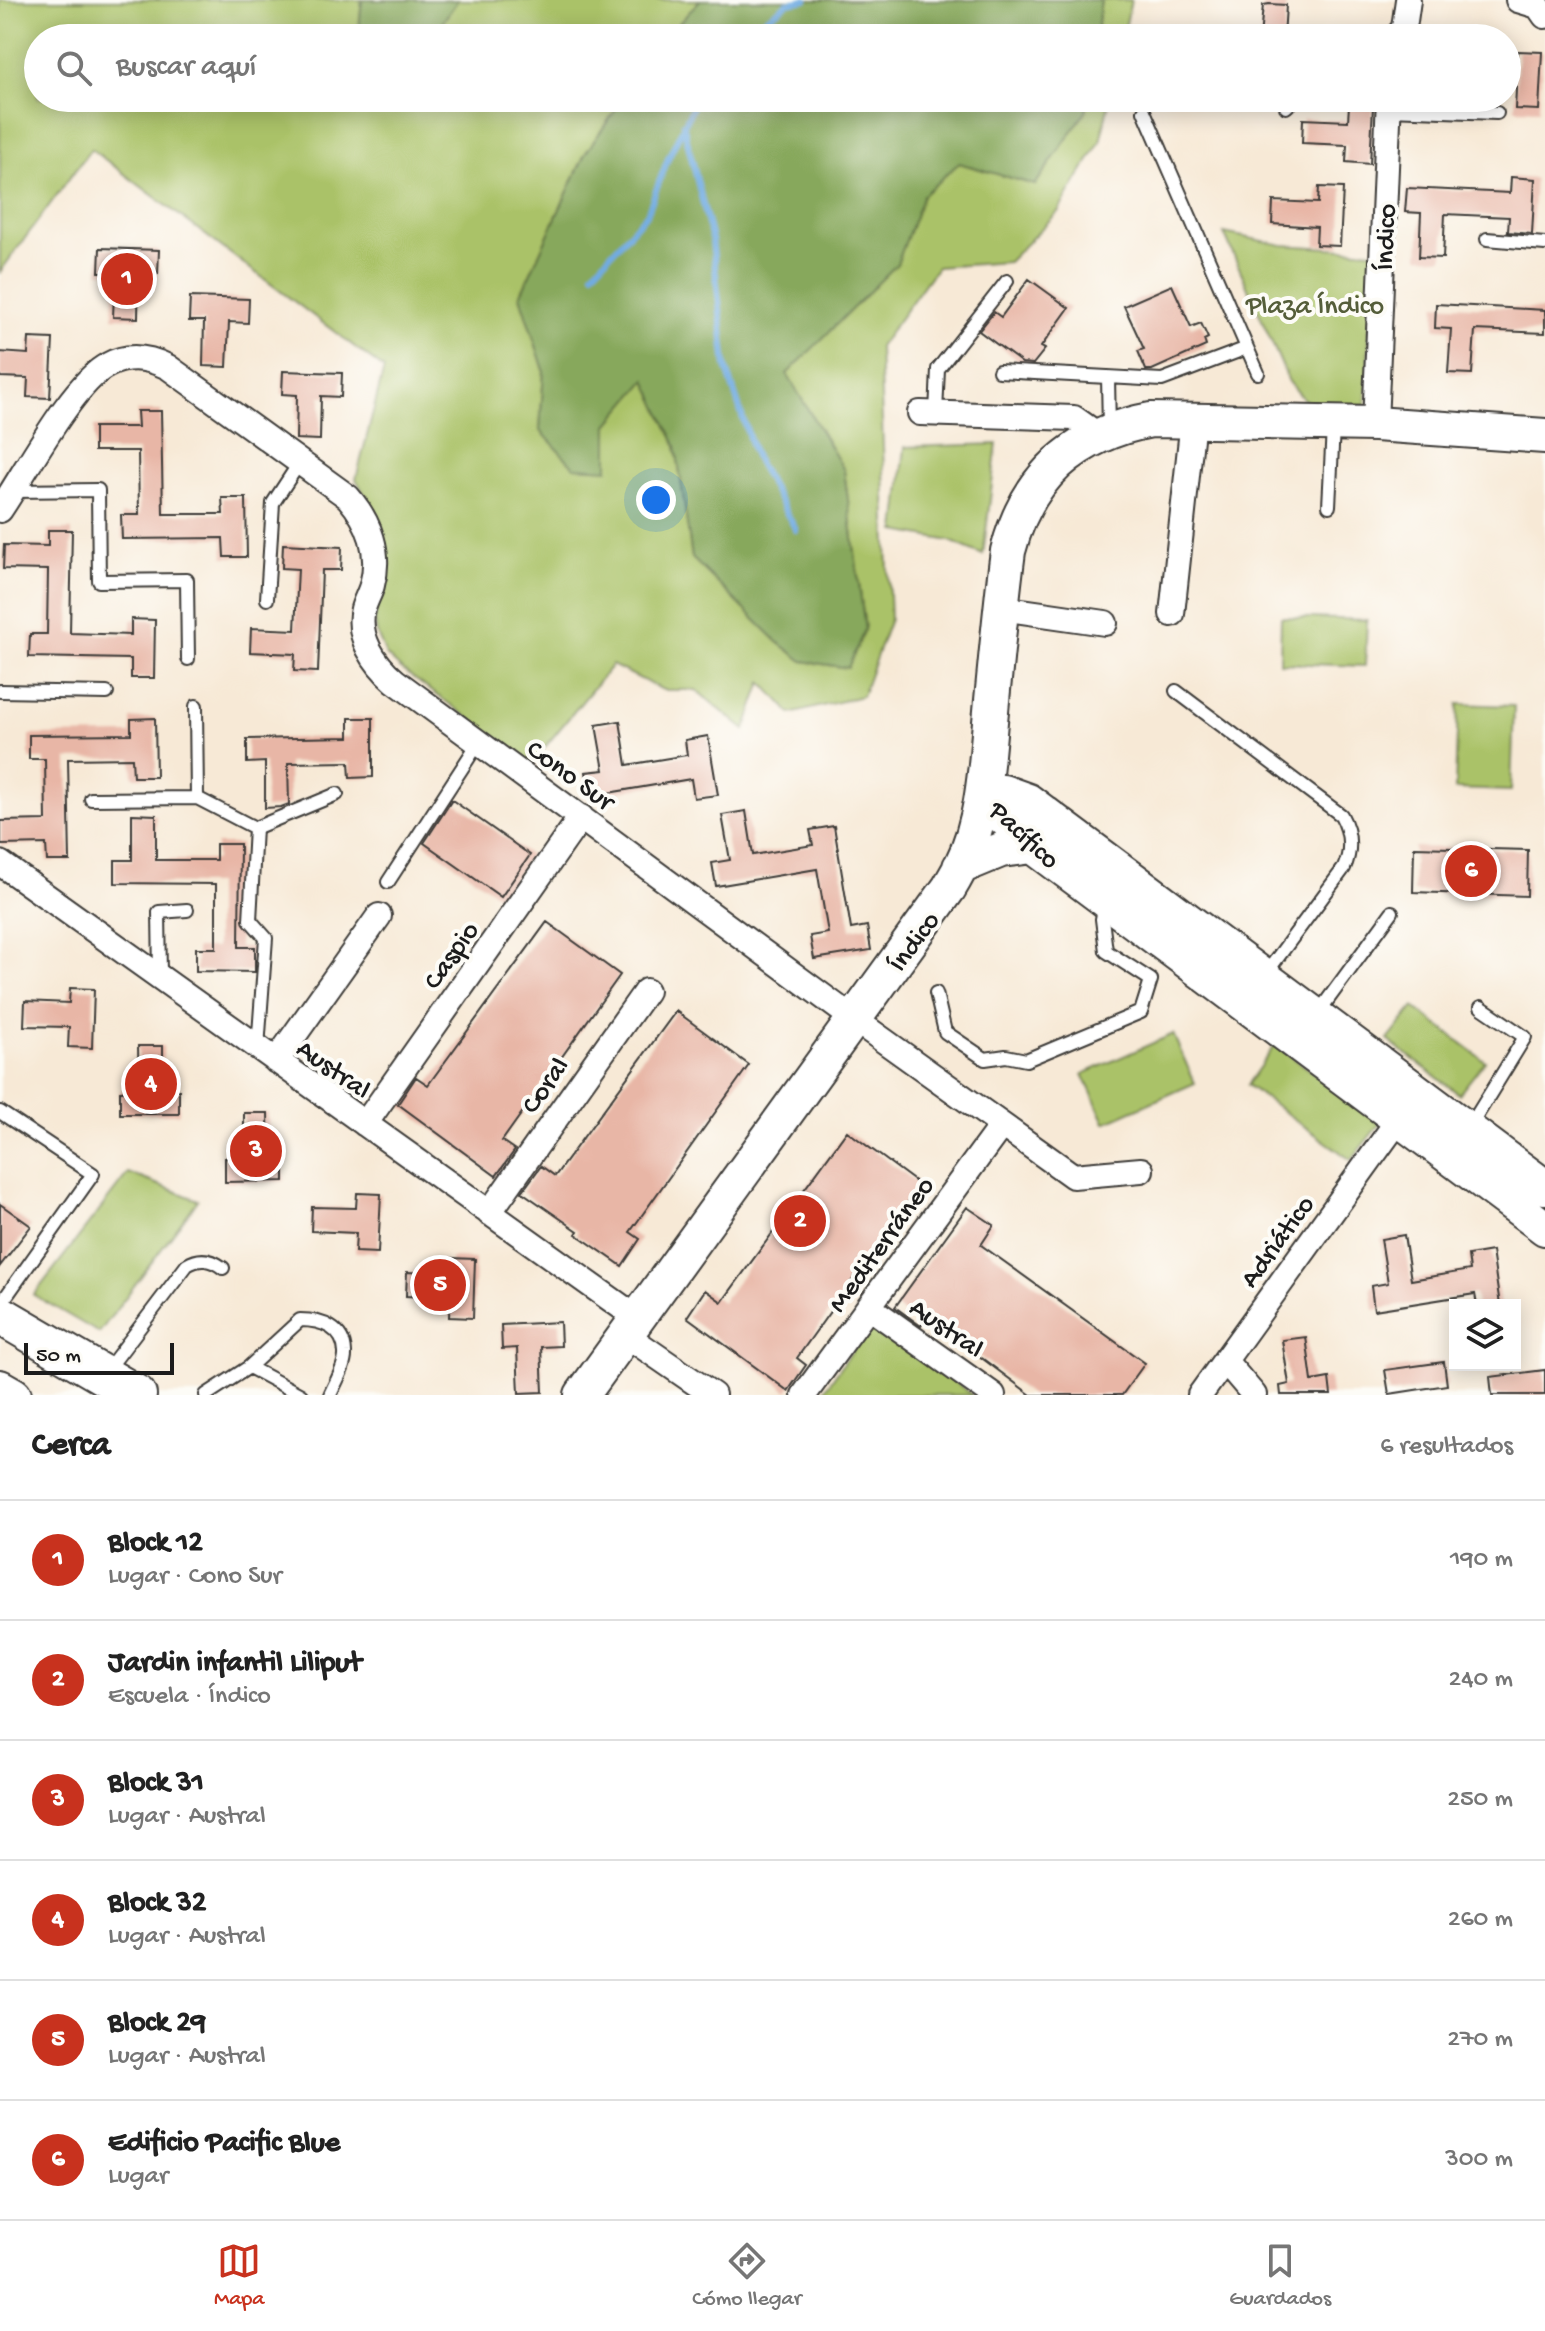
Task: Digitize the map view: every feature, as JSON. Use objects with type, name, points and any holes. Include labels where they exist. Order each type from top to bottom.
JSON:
[{"type":"main road","points":[[0,1315],[99,1385]]},
{"type":"main road","points":[[0,1342],[99,1385],[137,1395]]},
{"type":"street","points":[[1405,24],[1408,0]]},
{"type":"street","points":[[1518,0],[1538,6],[1545,16]]},
{"type":"street","name":"Índico","points":[[1375,424],[1389,112]]},
{"type":"street","name":"Cono Sur","points":[[6,501],[88,380],[105,366],[125,358],[158,362],[300,462],[357,507],[370,531],[373,544],[374,571],[363,609],[362,625],[372,654],[395,681],[855,1020],[1073,1176],[1141,1170]]},
{"type":"street","points":[[928,413],[1074,418],[1104,433]]},
{"type":"street","name":"Índico","points":[[582,1395],[855,1020],[949,888],[960,867],[973,838],[984,793],[1008,551],[1027,501],[1063,458],[1104,433],[1151,420],[1375,424],[1545,436]]},
{"type":"street","points":[[1172,614],[1193,420]]},
{"type":"street","points":[[1001,608],[1105,623]]},
{"type":"street","points":[[990,726],[1028,801]]},
{"type":"street","name":"Pacífico","points":[[984,793],[1003,792],[1028,801],[1252,988],[1399,1119],[1460,1144],[1545,1187]]},
{"type":"street","name":"Pacífico","points":[[984,793],[996,810],[1033,846],[1106,900],[1252,988],[1316,1016],[1460,1144],[1545,1228]]},
{"type":"street","name":"Caspio","points":[[365,1124],[581,817]]},
{"type":"street","points":[[960,867],[1001,850],[1033,846]]},
{"type":"street","name":"Austral","points":[[0,863],[489,1213],[632,1326],[713,1395]]},
{"type":"street","points":[[267,1055],[379,916]]},
{"type":"street","name":"Coral","points":[[489,1213],[646,991]]},
{"type":"street","name":"Adriático","points":[[1200,1395],[1399,1119]]},
{"type":"street","name":"Mediterráneo","points":[[804,1395],[1001,1126]]},
{"type":"street","name":"Austral","points":[[869,1307],[993,1395]]},
{"type":"street","points":[[1225,1361],[1254,1395]]},
{"type":"street","points":[[0,1387],[14,1395]]},
{"type":"lane","points":[[1144,112],[1258,373]]},
{"type":"lane","points":[[1486,112],[1497,113]]},
{"type":"lane","points":[[1487,239],[1545,244]]},
{"type":"lane","points":[[928,413],[938,369],[1007,281]]},
{"type":"lane","points":[[999,371],[1162,380],[1247,348]]},
{"type":"lane","points":[[1104,433],[1108,377]]},
{"type":"lane","points":[[1329,506],[1333,424]]},
{"type":"lane","points":[[267,599],[273,503],[300,462]]},
{"type":"lane","points":[[6,501],[98,490],[99,581],[187,580],[188,659]]},
{"type":"lane","points":[[0,691],[107,693]]},
{"type":"lane","points":[[1176,691],[1341,815],[1349,832],[1350,851],[1344,868],[1252,988]]},
{"type":"lane","points":[[196,706],[197,798]]},
{"type":"lane","points":[[388,882],[479,742]]},
{"type":"lane","points":[[91,799],[197,798],[255,828],[337,794]]},
{"type":"lane","points":[[255,828],[250,920],[266,938],[267,1055]]},
{"type":"lane","points":[[936,993],[945,1032],[985,1059],[1006,1056],[1026,1060],[1141,1012],[1151,980],[1106,951],[1102,919],[1106,900]]},
{"type":"lane","points":[[160,978],[159,912],[187,910]]},
{"type":"lane","points":[[1316,1016],[1392,912]]},
{"type":"lane","points":[[1460,1144],[1525,1037],[1481,1007]]},
{"type":"lane","points":[[0,1112],[93,1174],[0,1305]]},
{"type":"lane","points":[[99,1385],[187,1265],[208,1260],[223,1268]]},
{"type":"lane","points":[[206,1395],[249,1367],[300,1320],[331,1325],[342,1338],[346,1356],[330,1395]]},
{"type":"lane","points":[[249,1367],[301,1395]]},
{"type":"green space","points":[[0,0],[362,0],[359,24],[24,24],[24,112],[614,112],[585,154],[520,296],[544,370],[540,430],[608,425],[646,379],[676,446],[692,558],[778,642],[803,661],[847,668],[865,629],[844,470],[786,374],[897,264],[923,195],[959,163],[1035,185],[1085,112],[1107,112],[1100,142],[1058,212],[1008,262],[937,267],[879,347],[890,619],[862,696],[791,714],[762,682],[745,730],[696,690],[663,690],[612,665],[532,763],[402,670],[386,655],[377,634],[375,622],[384,538],[374,511],[356,479],[384,369],[91,149],[0,272]]},
{"type":"green space","points":[[362,0],[458,0],[441,24],[359,24]]},
{"type":"green space","points":[[458,0],[700,0],[679,24],[441,24]]},
{"type":"green space","points":[[700,0],[1101,0],[1098,24],[679,24]]},
{"type":"green space","points":[[1101,0],[1131,0],[1126,24],[1098,24]]},
{"type":"green space","points":[[614,112],[1085,112],[1035,185],[959,163],[923,195],[897,264],[787,374],[844,470],[865,629],[848,668],[803,661],[778,642],[692,558],[676,446],[646,380],[608,425],[608,469],[574,467],[540,430],[544,370],[520,296],[585,154]]},
{"type":"green space","name":"Plaza Índico","points":[[1224,233],[1283,245],[1373,251],[1366,406],[1308,404],[1289,382]]},
{"type":"green space","points":[[997,444],[983,555],[950,541],[896,531],[905,447]]},
{"type":"green space","points":[[1281,617],[1367,620],[1365,666],[1280,663]]},
{"type":"green space","points":[[1458,704],[1514,706],[1511,791],[1455,789]]},
{"type":"green space","points":[[1414,1007],[1485,1061],[1459,1094],[1388,1040]]},
{"type":"green space","points":[[1173,1034],[1195,1083],[1105,1123],[1083,1074]]},
{"type":"green space","points":[[1275,1045],[1382,1121],[1351,1160],[1247,1085]]},
{"type":"green space","points":[[128,1173],[198,1200],[99,1333],[34,1295]]},
{"type":"green space","points":[[872,1323],[973,1395],[821,1395]]},
{"type":"building","points":[[1263,5],[1286,5],[1285,24],[1261,24]]},
{"type":"building","points":[[1521,51],[1542,52],[1539,110],[1521,109]]},
{"type":"building","points":[[1349,112],[1373,112],[1370,164],[1346,162],[1347,145],[1302,143],[1303,119],[1348,121]]},
{"type":"building","points":[[1511,177],[1535,179],[1532,234],[1508,232],[1509,217],[1445,214],[1443,258],[1419,257],[1421,213],[1405,212],[1407,188],[1510,193]]},
{"type":"building","points":[[1319,187],[1343,188],[1340,246],[1316,245],[1317,227],[1272,224],[1273,201],[1318,203]]},
{"type":"building","points":[[100,248],[159,250],[158,274],[139,273],[138,318],[113,317],[115,272],[99,272]]},
{"type":"building","points":[[1029,279],[1069,308],[1041,347],[1045,349],[1033,364],[1022,363],[979,331],[994,312],[1001,317]]},
{"type":"building","points":[[1172,285],[1191,327],[1201,323],[1208,338],[1204,340],[1206,346],[1146,370],[1138,351],[1144,349],[1124,306]]},
{"type":"building","points":[[190,297],[249,299],[248,323],[229,322],[227,367],[203,366],[204,321],[189,321]]},
{"type":"building","points":[[1436,304],[1545,310],[1545,333],[1475,330],[1472,374],[1448,373],[1451,329],[1435,328]]},
{"type":"building","points":[[29,338],[53,339],[50,398],[27,397],[28,378],[0,377],[0,352],[28,354]]},
{"type":"building","points":[[283,371],[342,373],[341,397],[321,396],[320,440],[296,439],[297,395],[282,394]]},
{"type":"building","points":[[137,411],[161,411],[163,514],[223,514],[222,498],[246,498],[247,557],[224,557],[223,538],[122,539],[121,515],[139,515],[138,451],[94,451],[94,427],[138,427]]},
{"type":"building","points":[[48,530],[72,530],[70,633],[131,635],[131,619],[155,620],[154,678],[131,678],[131,659],[29,657],[30,634],[47,634],[48,570],[3,569],[4,545],[48,546]]},
{"type":"building","points":[[283,544],[342,547],[341,570],[322,570],[318,672],[294,671],[295,654],[250,652],[251,628],[295,630],[298,569],[282,568]]},
{"type":"building","points":[[155,718],[156,777],[133,777],[132,758],[68,759],[70,861],[47,861],[46,844],[1,845],[1,821],[46,820],[45,759],[29,759],[29,735],[131,734],[131,719]]},
{"type":"building","points":[[349,718],[373,718],[373,777],[350,778],[349,762],[288,763],[289,804],[265,808],[265,762],[247,763],[247,739],[349,737]]},
{"type":"building","points":[[620,721],[627,765],[687,755],[685,740],[708,736],[718,795],[694,798],[691,779],[590,796],[586,772],[604,770],[596,725]]},
{"type":"building","points":[[452,800],[530,855],[501,897],[424,843]]},
{"type":"building","points":[[746,811],[753,855],[813,845],[810,830],[834,826],[851,929],[867,926],[871,950],[814,959],[810,936],[828,933],[817,869],[716,886],[712,863],[730,860],[722,815]]},
{"type":"building","points":[[132,814],[156,815],[156,860],[216,860],[216,844],[240,844],[239,947],[255,947],[255,972],[196,971],[196,948],[216,948],[216,884],[115,883],[115,860],[132,860]]},
{"type":"building","points":[[1414,847],[1528,850],[1527,896],[1413,892]]},
{"type":"building","points":[[547,922],[620,975],[502,1141],[515,1150],[496,1176],[398,1104],[416,1077],[428,1085]]},
{"type":"building","points":[[70,988],[94,989],[92,1048],[68,1047],[69,1027],[24,1026],[25,1001],[69,1003]]},
{"type":"building","points":[[676,1011],[749,1065],[630,1232],[640,1239],[622,1266],[522,1192],[541,1166],[555,1176]]},
{"type":"building","points":[[138,1046],[163,1046],[163,1090],[179,1090],[179,1114],[120,1114],[120,1091],[139,1090]]},
{"type":"building","points":[[244,1113],[268,1113],[269,1157],[284,1157],[284,1181],[225,1182],[225,1158],[244,1157]]},
{"type":"building","points":[[847,1131],[920,1185],[797,1358],[806,1365],[788,1391],[687,1317],[705,1290],[722,1302]]},
{"type":"building","points":[[357,1193],[381,1194],[378,1253],[355,1252],[356,1233],[311,1231],[312,1207],[356,1208]]},
{"type":"building","points":[[0,1204],[31,1226],[0,1266]]},
{"type":"building","points":[[967,1207],[994,1225],[981,1245],[1145,1363],[1122,1395],[1031,1395],[927,1317],[921,1326],[895,1307]]},
{"type":"building","points":[[1404,1235],[1411,1280],[1470,1270],[1468,1255],[1492,1251],[1499,1299],[1476,1299],[1475,1294],[1374,1310],[1371,1286],[1388,1283],[1381,1239]]},
{"type":"building","points":[[451,1258],[475,1259],[473,1318],[449,1317],[450,1298],[406,1296],[407,1272],[451,1274]]},
{"type":"building","points":[[560,1322],[561,1346],[541,1347],[543,1392],[519,1393],[517,1348],[502,1349],[501,1325]]},
{"type":"building","points":[[1306,1337],[1312,1381],[1329,1378],[1331,1395],[1281,1395],[1280,1386],[1289,1384],[1282,1340]]},
{"type":"building","points":[[1444,1362],[1447,1385],[1389,1394],[1385,1370]]},
{"type":"building","points":[[1545,1370],[1545,1395],[1492,1395],[1490,1377]]},
{"type":"waterway","points":[[759,24],[788,3],[806,0]]},
{"type":"waterway","points":[[593,273],[647,214],[690,112]]},
{"type":"waterway","points":[[683,124],[712,240],[726,366],[756,459],[796,530]]},
{"type":"place","name":"Block 12","points":[[127,279]]},
{"type":"place","name":"Edificio Pacific Blue","points":[[1471,871]]},
{"type":"place","name":"Block 32","points":[[151,1084]]},
{"type":"place","name":"Block 31","points":[[256,1151]]},
{"type":"place","name":"Jardin infantil Liliput","points":[[800,1221]]},
{"type":"place","name":"Block 29","points":[[440,1285]]}]
